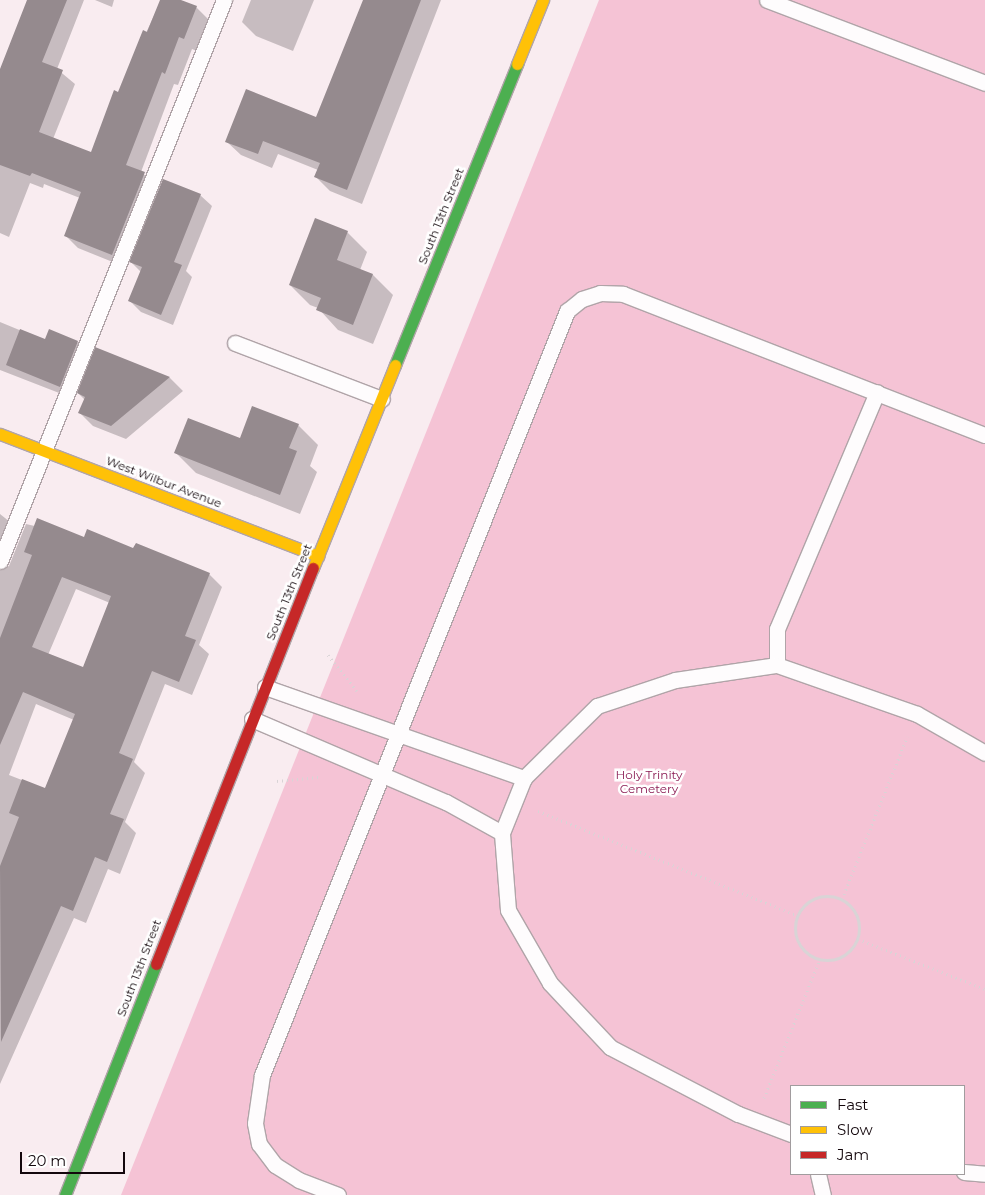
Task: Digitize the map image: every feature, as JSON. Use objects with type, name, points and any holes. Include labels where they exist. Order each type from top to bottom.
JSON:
[{"type":"street","name":"South 13th Street","points":[[65,1195],[252,719],[543,0]]},
{"type":"street","name":"West Wilbur Avenue","points":[[0,434],[318,556]]},
{"type":"lane","points":[[0,561],[224,0]]},
{"type":"lane","points":[[767,0],[985,83]]},
{"type":"lane","points":[[338,1195],[299,1180],[275,1165],[259,1144],[255,1123],[256,1101],[262,1074],[400,735],[567,311],[582,298],[600,293],[623,294],[985,435]]},
{"type":"lane","points":[[235,343],[382,399]]},
{"type":"lane","points":[[777,665],[777,629],[877,392]]},
{"type":"lane","points":[[790,1134],[754,1120],[610,1047],[550,984],[508,910],[502,834],[524,778],[597,706],[676,680],[777,665],[917,714],[985,753]]},
{"type":"lane","points":[[265,687],[400,735],[464,755],[524,778]]},
{"type":"lane","points":[[252,719],[446,802],[502,834]]},
{"type":"lane","points":[[965,1172],[985,1174]]},
{"type":"lane","points":[[818,1175],[823,1195]]},
{"type":"path","points":[[842,899],[917,714]]},
{"type":"path","points":[[514,802],[797,915]]},
{"type":"path","points":[[829,896],[842,899],[852,907],[859,919],[857,939],[846,955],[833,960],[820,959],[801,948],[796,938],[797,915],[805,904],[816,897],[829,896]]},
{"type":"path","points":[[857,939],[985,989]]},
{"type":"path","points":[[754,1120],[820,959]]},
{"type":"green space","name":"Holy Trinity Cemetery","points":[[599,0],[985,0],[985,1195],[121,1195]]},
{"type":"building","points":[[27,0],[67,0],[42,62],[63,70],[39,132],[91,152],[114,90],[118,92],[143,30],[147,32],[160,0],[181,0],[197,6],[184,39],[179,37],[165,74],[162,72],[126,165],[145,172],[112,255],[64,236],[81,192],[32,173],[30,176],[0,165],[0,69]]},
{"type":"building","points":[[363,0],[421,0],[347,190],[314,177],[320,163],[263,141],[258,154],[225,142],[246,89],[316,117]]},
{"type":"building","points":[[163,179],[201,194],[174,262],[182,265],[161,315],[128,301],[142,267],[129,262]]},
{"type":"building","points":[[315,218],[348,231],[337,260],[373,274],[353,325],[316,310],[321,298],[289,285]]},
{"type":"building","points":[[20,329],[45,339],[49,329],[78,341],[60,387],[6,365]]},
{"type":"building","points":[[95,347],[170,377],[111,426],[78,413],[85,397],[77,393]]},
{"type":"building","points":[[252,406],[299,424],[289,448],[297,451],[280,495],[174,453],[188,418],[240,438]]},
{"type":"building","points":[[37,518],[84,537],[87,529],[133,548],[136,543],[210,573],[185,636],[196,640],[179,682],[152,671],[119,753],[133,759],[110,814],[124,819],[107,862],[95,857],[73,911],[61,906],[1,1042],[0,866],[19,817],[9,813],[22,779],[45,788],[75,714],[23,692],[0,745],[0,638],[32,555],[24,552]],"holes":[[[62,577],[111,596],[83,667],[32,647]]]},
{"type":"traffic: fast","points":[[395,365],[517,64]]},
{"type":"traffic: fast","points":[[65,1195],[156,964]]},
{"type":"traffic: slow","points":[[517,64],[543,0]]},
{"type":"traffic: slow","points":[[313,568],[395,365]]},
{"type":"traffic: slow","points":[[0,434],[318,556]]},
{"type":"traffic: jam","points":[[156,964],[313,568]]}]
